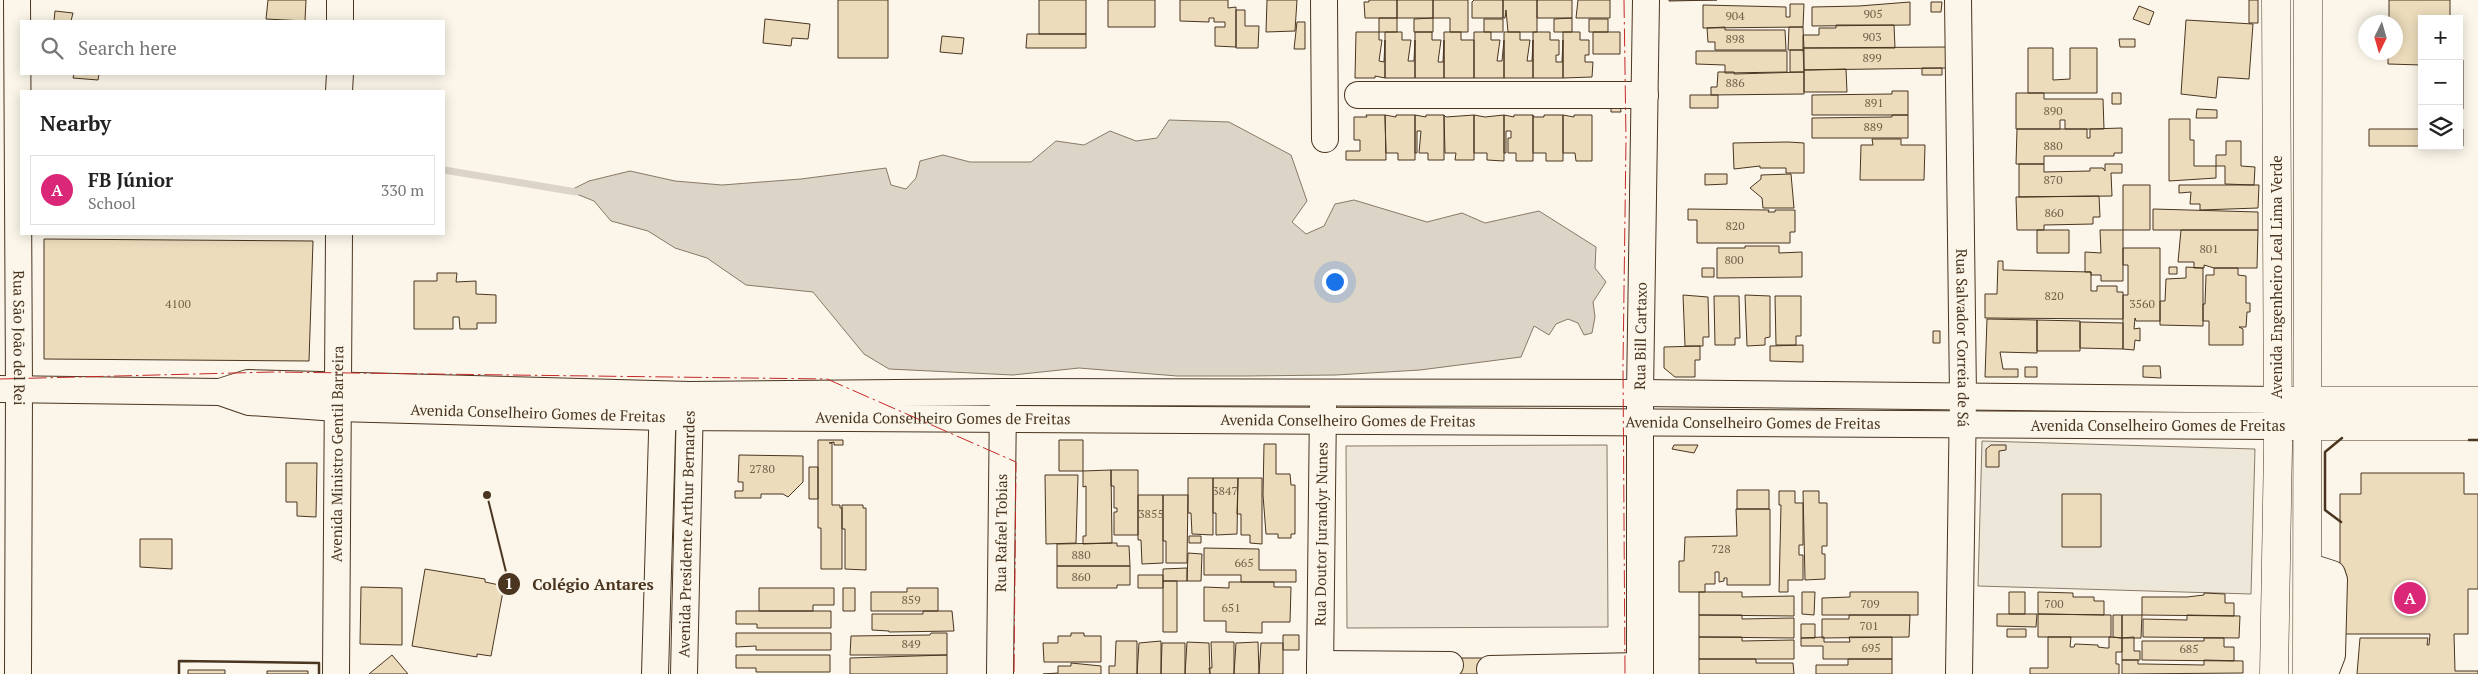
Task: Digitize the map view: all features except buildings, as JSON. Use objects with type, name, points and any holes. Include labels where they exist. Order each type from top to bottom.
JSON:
[{"type":"main road","name":"Avenida Engenheiro Leal Lima Verde","points":[[2274,674],[2278,413],[2276,0]]},
{"type":"main road","name":"Avenida Engenheiro Leal Lima Verde","points":[[2307,674],[2308,0]]},
{"type":"main road","name":"Avenida Conselheiro Gomes de Freitas","points":[[2278,413],[2308,413],[2478,401]]},
{"type":"main road","name":"Avenida Conselheiro Gomes de Freitas","points":[[2308,413],[2478,426]]},
{"type":"street","name":"Rua São João del Rei","points":[[17,0],[10,389],[18,674]]},
{"type":"street","points":[[340,0],[340,20]]},
{"type":"street","points":[[1324,0],[1325,139]]},
{"type":"street","name":"Rua Bill Cartaxo","points":[[1640,670],[1640,393],[1646,0]]},
{"type":"street","name":"Rua Salvador Correia de Sá","points":[[1958,0],[1964,396],[1959,674]]},
{"type":"street","points":[[340,75],[340,90]]},
{"type":"street","points":[[1358,95],[1645,95]]},
{"type":"street","name":"Avenida Ministro Gentil Barreira","points":[[336,674],[339,235]]},
{"type":"street","name":"Avenida Conselheiro Gomes de Freitas","points":[[10,389],[220,392],[249,402],[338,397],[663,406],[1004,392],[1640,393],[1964,396],[2278,413]]},
{"type":"street","name":"Rua Rafael Tobias","points":[[1000,674],[1004,392]]},
{"type":"street","name":"Rua Doutor Jurandyr Nunes","points":[[1320,669],[1322,422],[1324,394]]},
{"type":"street","name":"Avenida Conselheiro Gomes de Freitas","points":[[690,405],[1003,418],[1322,422],[1963,425],[2278,413]]},
{"type":"street","name":"Avenida Presidente Arthur Bernardes","points":[[684,674],[690,405]]},
{"type":"street","name":"Avenida Presidente Arthur Bernardes","points":[[655,674],[663,406]]},
{"type":"street","points":[[2307,566],[2332,574],[2334,580],[2332,656],[2328,668],[2319,674]]},
{"type":"street","points":[[1320,669],[1450,665]]},
{"type":"street","points":[[1490,668],[1640,670]]},
{"type":"shaded area","points":[[1169,120],[1229,122],[1291,155],[1307,201],[1292,222],[1306,234],[1324,226],[1335,204],[1354,200],[1427,222],[1462,213],[1485,223],[1539,211],[1596,247],[1595,268],[1606,282],[1593,302],[1595,317],[1592,333],[1584,335],[1578,323],[1568,319],[1556,324],[1549,335],[1534,326],[1521,357],[1420,370],[1336,375],[1177,376],[1079,368],[1013,375],[889,369],[864,354],[813,292],[746,285],[707,258],[675,248],[648,231],[611,221],[594,201],[569,191],[589,181],[630,171],[675,181],[722,185],[801,179],[886,168],[891,185],[906,189],[916,178],[920,161],[943,155],[970,162],[1031,162],[1056,141],[1084,145],[1110,131],[1136,141],[1157,138]]},
{"type":"shaded area","points":[[1982,441],[2255,449],[2251,594],[1978,586]]},
{"type":"shaded area","points":[[1607,445],[1608,627],[1347,628],[1346,446]]},
{"type":"waterway","points":[[445,170],[576,192]]},
{"type":"wall","points":[[2341,522],[2325,510],[2325,452],[2342,438]]},
{"type":"wall","points":[[2469,440],[2478,440]]},
{"type":"wall","points":[[179,674],[179,661],[319,663],[319,674]]},
{"type":"power","points":[[1624,0],[1626,140],[1623,366],[1625,674]]},
{"type":"power","points":[[0,379],[274,372],[827,379],[1016,462],[1014,674]]},
{"type":"place","name":"Colégio Antares","points":[[487,495]]},
{"type":"place","name":"FB Júnior","points":[[2410,598]]}]
